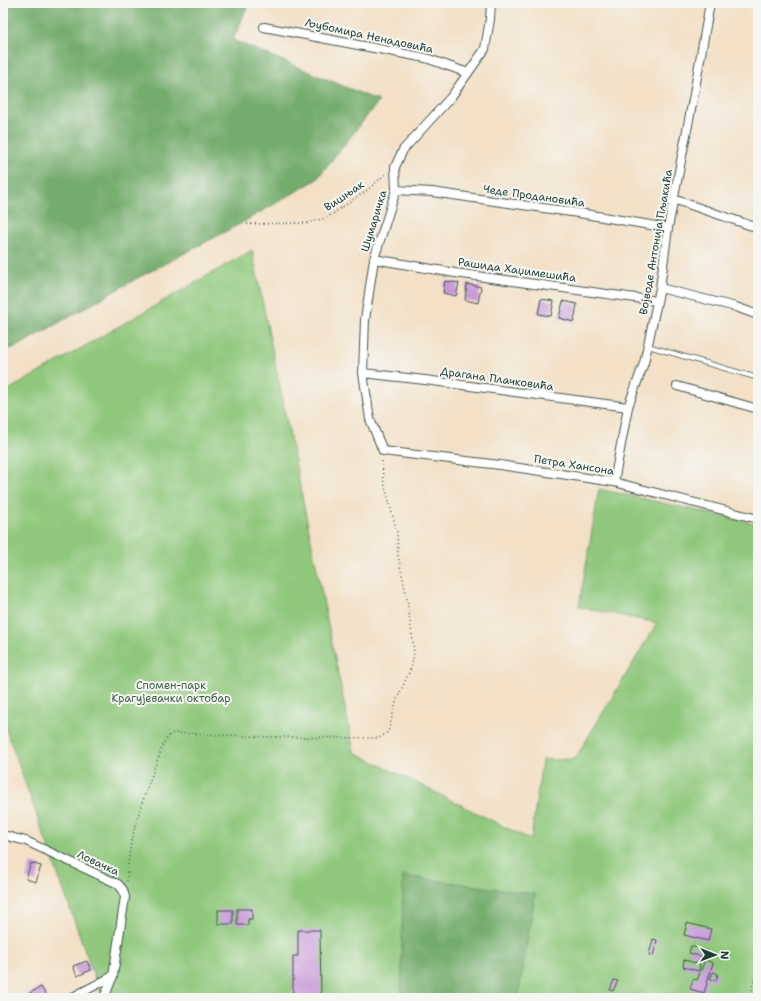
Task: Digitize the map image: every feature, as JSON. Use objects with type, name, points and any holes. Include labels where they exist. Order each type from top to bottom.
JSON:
[{"type":"street","name":"Шумаричка","points":[[383,451],[370,419],[363,373],[365,320],[374,258],[396,190],[395,167],[403,150],[451,97],[485,49],[490,19],[490,3]]},
{"type":"street","name":"Војводе Антонија Пљакића","points":[[614,482],[628,407],[644,363],[658,301],[673,199],[710,3]]},
{"type":"street","name":"Љубомира Ненадовића","points":[[264,27],[426,58],[468,73]]},
{"type":"street","name":"Чеде Продановића","points":[[396,190],[432,192],[585,214],[668,228]]},
{"type":"street","points":[[673,199],[758,228]]},
{"type":"street","name":"Рашида Хаџимешића","points":[[374,258],[455,273],[658,301]]},
{"type":"street","points":[[660,288],[736,306],[758,315]]},
{"type":"street","name":"Драгана Плачковића","points":[[363,373],[628,407]]},
{"type":"street","points":[[677,386],[758,409]]},
{"type":"street","name":"Петра Хансона","points":[[383,451],[500,465],[614,482],[758,519]]},
{"type":"street","name":"Ловачка","points":[[3,835],[26,841],[90,870],[118,884],[123,890],[125,898],[113,976],[104,998]]},
{"type":"street","points":[[71,998],[113,976]]},
{"type":"lane","points":[[648,346],[758,378]]},
{"type":"path","name":"Вишњак","points":[[247,224],[308,223],[328,217],[366,191],[395,167]]},
{"type":"path","points":[[123,890],[127,883],[127,862],[132,836],[163,745],[170,734],[379,738],[388,732],[398,695],[412,666],[414,651],[407,598],[398,556],[397,532],[383,479],[383,451]]},
{"type":"path","points":[[750,998],[758,962]]},
{"type":"green space","points":[[3,3],[249,3],[233,40],[379,101],[316,180],[240,224],[134,280],[18,346],[3,351]]},
{"type":"green space","name":"Спомен-парк Крагујевачки октобар","points":[[252,250],[354,752],[531,840],[542,760],[575,759],[657,623],[579,607],[599,489],[758,524],[758,998],[102,998],[3,721],[3,393]]},
{"type":"green space","points":[[403,876],[535,894],[518,998],[401,998]]},
{"type":"building","points":[[445,281],[459,283],[456,296],[443,293]]},
{"type":"building","points":[[467,284],[481,287],[478,303],[465,300]]},
{"type":"building","points":[[541,299],[554,301],[551,316],[538,314]]},
{"type":"building","points":[[563,301],[577,304],[574,322],[559,318]]},
{"type":"building","points":[[31,863],[41,866],[36,882],[26,879]]},
{"type":"building","points":[[237,909],[252,909],[252,919],[248,919],[248,925],[237,925]]},
{"type":"building","points":[[218,910],[233,910],[233,924],[218,924]]},
{"type":"building","points":[[687,923],[711,929],[708,941],[684,935]]},
{"type":"building","points":[[298,930],[320,930],[321,998],[293,998],[293,956],[298,956]]},
{"type":"building","points":[[653,939],[657,940],[653,956],[649,955]]},
{"type":"building","points":[[691,946],[708,951],[706,958],[689,953]]},
{"type":"building","points":[[684,960],[700,964],[699,971],[683,967]]},
{"type":"building","points":[[705,960],[713,963],[704,993],[690,989],[693,979],[697,980]]},
{"type":"building","points":[[87,961],[91,970],[77,976],[73,966]]},
{"type":"building","points":[[713,972],[718,974],[716,981],[710,979]]},
{"type":"building","points":[[614,980],[618,981],[613,991],[610,990]]},
{"type":"building","points":[[41,987],[48,998],[30,998],[28,994]]}]
